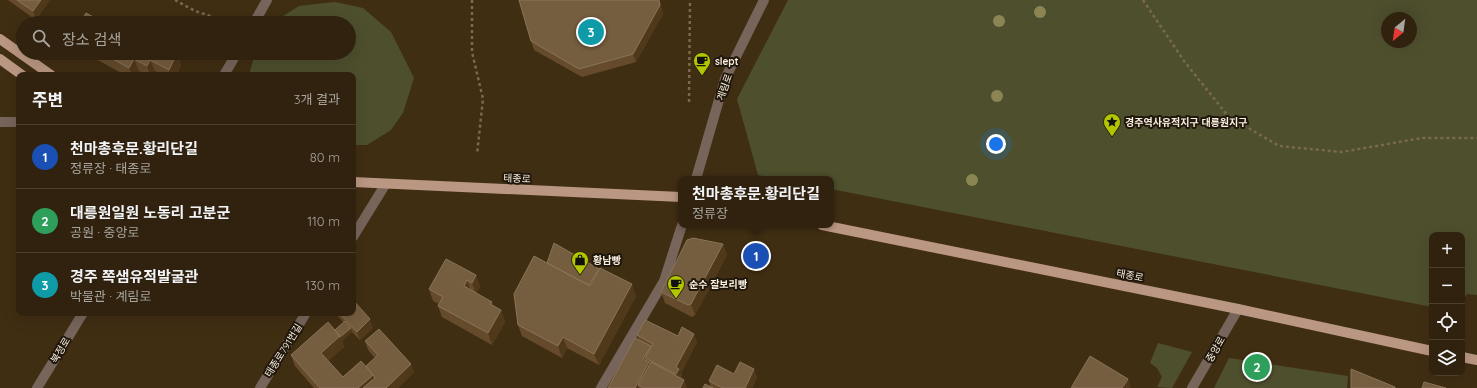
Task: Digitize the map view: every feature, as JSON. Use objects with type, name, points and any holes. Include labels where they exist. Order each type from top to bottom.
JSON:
[{"type":"main road","points":[[0,39],[16,50]]},
{"type":"main road","points":[[0,59],[18,72]]},
{"type":"main road","points":[[30,60],[47,72]]},
{"type":"main road","name":"태종로","points":[[356,182],[385,185],[678,197]]},
{"type":"main road","name":"태종로","points":[[834,227],[1238,309],[1429,350]]},
{"type":"main road","points":[[1465,358],[1477,360]]},
{"type":"street","points":[[258,16],[267,0]]},
{"type":"street","name":"계림로","points":[[697,176],[725,79],[764,0]]},
{"type":"street","points":[[226,72],[233,60]]},
{"type":"street","points":[[0,122],[16,122]]},
{"type":"street","points":[[356,232],[385,185]]},
{"type":"street","points":[[602,388],[664,281],[681,228]]},
{"type":"street","name":"중앙로","points":[[1192,388],[1238,309]]},
{"type":"street","name":"북정로","points":[[37,388],[81,316]]},
{"type":"street","name":"태종로791번길","points":[[260,388],[304,316]]},
{"type":"path","points":[[175,0],[195,11],[210,16]]},
{"type":"path","points":[[472,0],[472,52],[483,99],[477,154]]},
{"type":"path","points":[[689,102],[690,0]]},
{"type":"path","points":[[1143,0],[1184,61],[1228,116],[1279,146],[1342,152],[1422,138],[1477,138]]},
{"type":"green space","name":"경주역사유적지구 대릉원지구","points":[[788,0],[1477,0],[1477,295],[1467,294],[1465,297],[1465,232],[1429,232],[1429,306],[834,190],[834,176],[758,175],[737,99]]},
{"type":"green space","points":[[335,2],[363,8],[391,32],[414,78],[403,113],[391,130],[367,145],[356,145],[356,72],[250,72],[253,60],[356,60],[356,16],[283,16],[299,6]]},
{"type":"green space","points":[[1158,343],[1192,352],[1172,388],[1157,387],[1162,377],[1157,368],[1150,363]]},
{"type":"green space","points":[[1229,358],[1348,376],[1347,388],[1214,388]]},
{"type":"building","points":[[17,0],[41,0],[33,11]]},
{"type":"building","points":[[519,0],[659,0],[660,5],[633,54],[579,69],[531,41]]},
{"type":"building","points":[[86,13],[91,16],[84,16]]},
{"type":"building","points":[[115,60],[133,60],[129,68]]},
{"type":"building","points":[[136,60],[150,60],[147,66]]},
{"type":"building","points":[[150,60],[174,60],[169,70]]},
{"type":"building","points":[[693,238],[723,244],[691,304],[688,305],[661,292],[687,240]]},
{"type":"building","points":[[554,243],[599,269],[589,285],[547,263]]},
{"type":"building","points":[[534,256],[590,286],[600,268],[632,284],[594,354],[563,337],[558,346],[518,325],[514,294]]},
{"type":"building","points":[[446,259],[476,275],[472,283],[467,280],[464,286],[492,302],[490,304],[501,310],[488,333],[438,306],[443,297],[429,289]]},
{"type":"building","points":[[356,303],[370,319],[357,332],[342,316],[356,316]]},
{"type":"building","points":[[645,320],[678,336],[682,327],[694,334],[676,367],[679,369],[676,374],[645,358],[653,344],[637,335]]},
{"type":"building","points":[[345,321],[351,328],[340,337],[335,330]]},
{"type":"building","points":[[328,322],[340,336],[321,353],[343,377],[361,361],[373,375],[358,388],[320,388],[291,355]]},
{"type":"building","points":[[379,329],[411,364],[386,388],[363,388],[375,378],[366,366],[378,355],[365,341]]},
{"type":"building","points":[[635,338],[651,346],[643,359],[649,362],[635,388],[608,388]]},
{"type":"building","points":[[1090,356],[1128,379],[1122,388],[1071,388]]},
{"type":"building","points":[[651,362],[684,380],[680,388],[643,388],[638,385]]},
{"type":"building","points":[[740,362],[754,369],[745,388],[723,388],[709,381],[717,365],[734,374]]},
{"type":"building","points":[[1351,369],[1395,387],[1395,388],[1351,388]]},
{"type":"building","points":[[1424,382],[1446,388],[1422,388]]},
{"type":"building","points":[[705,384],[713,388],[703,388]]},
{"type":"place","name":"경주 쪽샘유적발굴관","points":[[591,32]]},
{"type":"place","name":"slept","points":[[702,76]]},
{"type":"place","name":"경주역사유적지구 대릉원지구","points":[[1112,137]]},
{"type":"place","name":"천마총후문.황리단길","points":[[756,256]]},
{"type":"place","name":"황남빵","points":[[580,275]]},
{"type":"place","name":"순수 잘보리빵","points":[[676,299]]},
{"type":"place","name":"대릉원일원 노동리 고분군","points":[[1257,367]]}]
